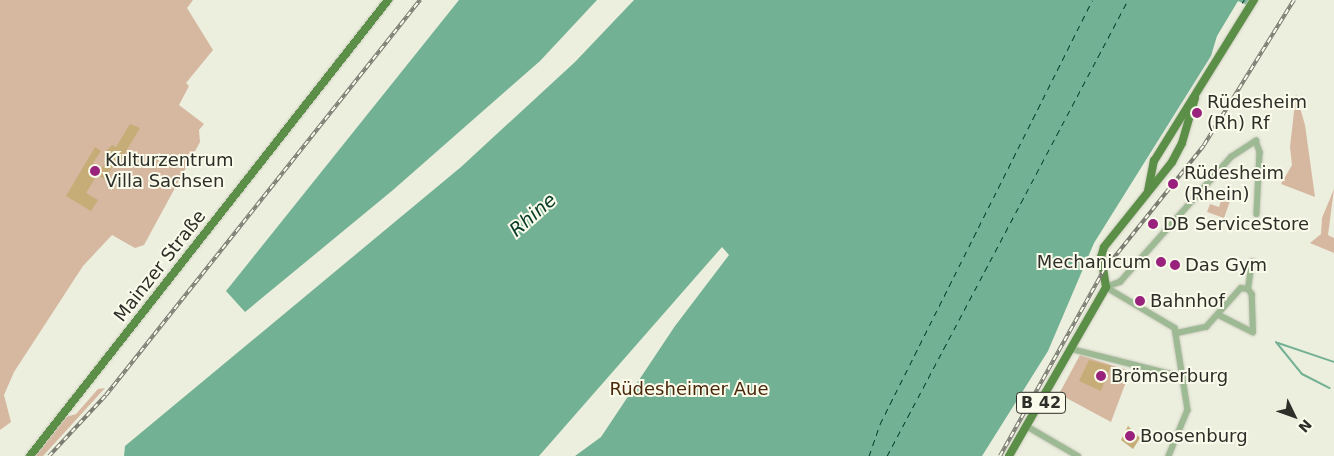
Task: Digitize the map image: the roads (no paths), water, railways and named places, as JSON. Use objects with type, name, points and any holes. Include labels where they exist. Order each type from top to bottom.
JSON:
[{"type":"main road","name":"Mainzer Straße","points":[[30,456],[388,0]]},
{"type":"main road","points":[[1146,195],[1154,161],[1195,98],[1254,0]]},
{"type":"main road","points":[[1106,287],[1102,250],[1146,195],[1178,150],[1195,98]]},
{"type":"main road","name":"B 42","points":[[1011,455],[1106,287]]},
{"type":"street","points":[[1106,287],[1120,282],[1231,156],[1256,141],[1260,152],[1257,214]]},
{"type":"street","points":[[1219,315],[1253,332],[1252,295],[1248,289],[1252,262]]},
{"type":"street","points":[[1106,287],[1173,323],[1177,333],[1188,410],[1169,456]]},
{"type":"street","points":[[1177,333],[1201,329],[1219,315],[1240,288],[1248,289]]},
{"type":"street","points":[[1072,350],[1184,377]]},
{"type":"street","points":[[1028,427],[1078,456]]},
{"type":"water","points":[[459,0],[597,0],[540,61],[393,190],[245,312],[226,291]]},
{"type":"water","name":"Rhine","points":[[634,0],[1250,0],[1247,5],[1238,1],[1217,36],[1211,56],[1094,243],[1048,351],[982,456],[575,456],[601,437],[675,326],[729,255],[722,247],[539,456],[124,456],[125,446],[461,167],[575,62]]},
{"type":"waterway","points":[[1276,342],[1302,374],[1330,388]]},
{"type":"waterway","points":[[1278,343],[1334,362]]},
{"type":"railway","points":[[49,456],[106,395],[420,0]]},
{"type":"railway","points":[[1000,456],[1104,270],[1204,145],[1294,0]]},
{"type":"place","name":"Rüdesheim (Rh) Rf","points":[[1197,113]]},
{"type":"place","name":"Kulturzentrum Villa Sachsen","points":[[95,171]]},
{"type":"place","name":"Rüdesheim (Rhein)","points":[[1173,184]]},
{"type":"place","name":"DB ServiceStore","points":[[1153,224]]},
{"type":"place","name":"Mechanicum","points":[[1161,262]]},
{"type":"place","name":"Das Gym","points":[[1175,265]]},
{"type":"place","name":"Bahnhof","points":[[1140,301]]},
{"type":"place","name":"Brömserburg","points":[[1101,376]]},
{"type":"place","name":"Boosenburg","points":[[1130,436]]},
{"type":"park label","name":"Rüdesheimer Aue","points":[[689,389]]}]
